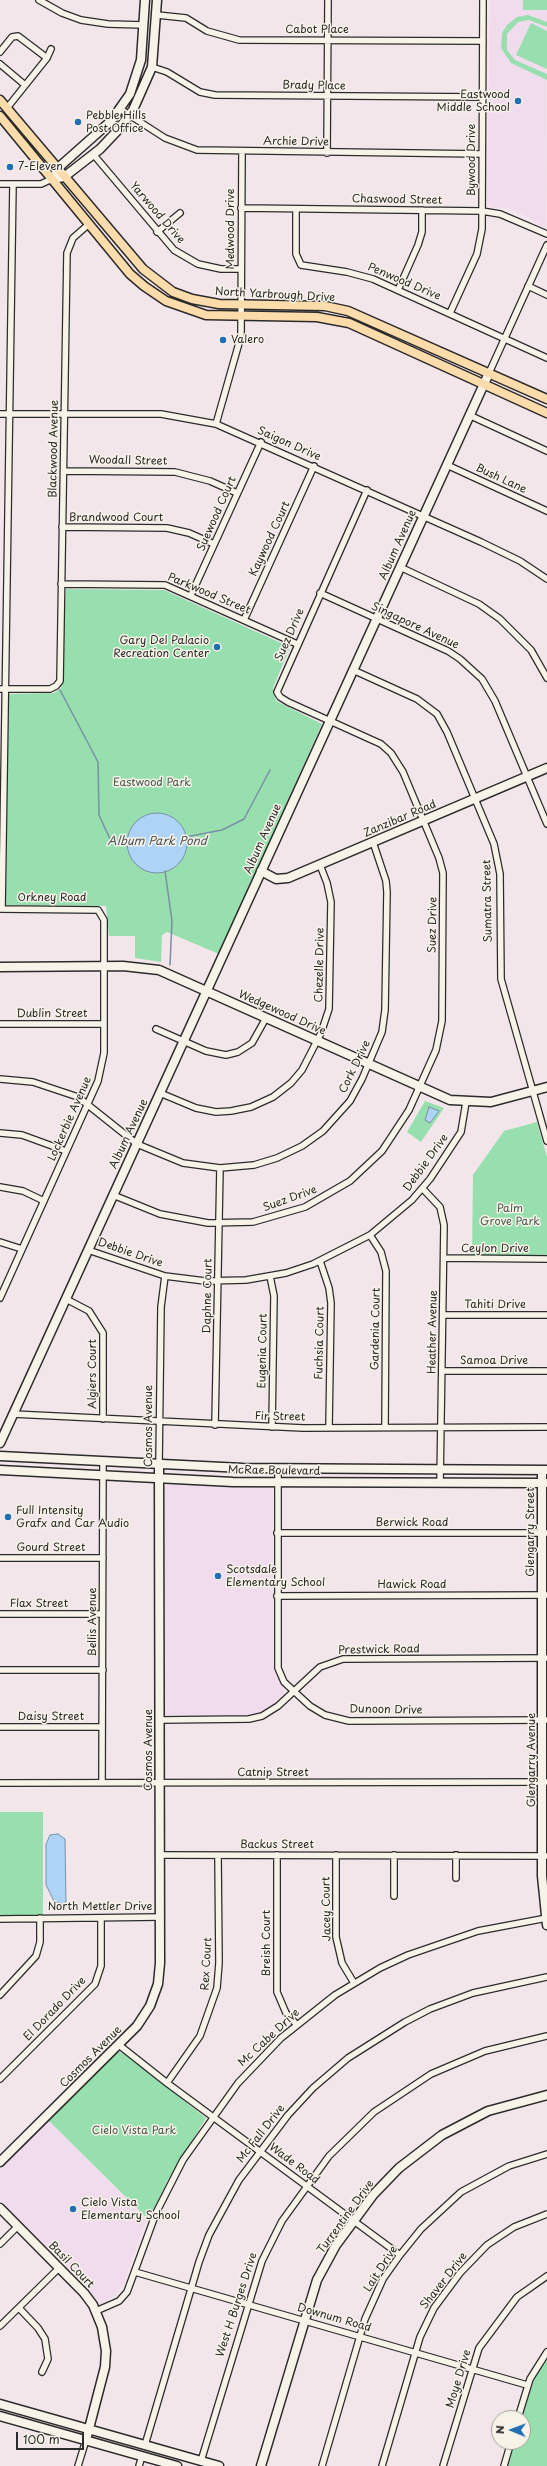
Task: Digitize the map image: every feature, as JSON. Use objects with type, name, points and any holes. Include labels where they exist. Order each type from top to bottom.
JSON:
[{"type":"main road","name":"North Yarbrough Drive","points":[[0,100],[148,274],[173,292],[192,299],[219,304],[336,308],[358,314],[547,399]]},
{"type":"main road","name":"North Yarbrough Drive","points":[[0,118],[139,283],[166,301],[206,315],[313,317],[334,319],[361,328],[427,357],[547,413]]},
{"type":"main road","points":[[139,283],[148,274]]},
{"type":"main road","points":[[334,319],[336,308]]},
{"type":"main road","points":[[427,357],[431,347]]},
{"type":"street","points":[[39,0],[62,13],[81,20],[108,24],[144,25]]},
{"type":"street","points":[[52,179],[58,168],[89,143],[120,109],[130,94],[140,68],[145,0]]},
{"type":"street","points":[[0,184],[41,184],[52,179],[64,177],[108,141],[130,115],[143,92],[152,67],[157,0]]},
{"type":"street","points":[[327,152],[328,0]]},
{"type":"street","name":"Bywood Drive","points":[[450,313],[479,249],[482,211],[483,0]]},
{"type":"street","name":"Cabot Place","points":[[157,15],[186,18],[207,31],[239,40],[328,39],[483,41]]},
{"type":"street","points":[[0,52],[12,37],[18,36],[47,58]]},
{"type":"street","points":[[7,108],[47,58],[51,49]]},
{"type":"street","points":[[0,64],[25,85]]},
{"type":"street","name":"Brady Place","points":[[152,67],[167,72],[194,89],[207,94],[483,97]]},
{"type":"street","name":"Archie Drive","points":[[120,109],[165,138],[186,147],[208,151],[482,154]]},
{"type":"street","name":"Medwood Drive","points":[[216,424],[225,388],[239,348],[241,316],[242,152]]},
{"type":"street","name":"Yarwood Drive","points":[[93,154],[157,232],[174,250],[191,261],[221,269],[241,268]]},
{"type":"street","points":[[1,908],[2,689],[9,414],[12,184]]},
{"type":"street","name":"Chaswood Street","points":[[241,208],[482,211],[500,214],[547,234]]},
{"type":"street","name":"Penwood Drive","points":[[296,209],[296,254],[301,265],[362,275],[450,313],[547,358]]},
{"type":"street","points":[[398,290],[418,245],[422,232],[422,210]]},
{"type":"street","points":[[157,232],[180,213]]},
{"type":"street","name":"Blackwood Avenue","points":[[2,689],[50,689],[59,683],[67,253],[72,238],[89,224]]},
{"type":"street","name":"Album Avenue","points":[[0,1443],[208,991],[547,245]]},
{"type":"street","points":[[528,286],[547,295]]},
{"type":"street","name":"Saigon Drive","points":[[0,414],[161,414],[216,424],[314,466],[520,561],[547,579]]},
{"type":"street","points":[[469,415],[547,451]]},
{"type":"street","name":"Suewood Court","points":[[191,595],[260,442]]},
{"type":"street","name":"Bush Lane","points":[[447,465],[547,511]]},
{"type":"street","name":"Kaywood Court","points":[[244,620],[314,466]]},
{"type":"street","name":"Woodall Street","points":[[64,471],[175,472],[210,481],[237,493]]},
{"type":"street","name":"Suez Drive","points":[[113,1195],[160,1214],[186,1221],[240,1223],[274,1217],[305,1207],[338,1189],[363,1171],[382,1151],[401,1125],[420,1088],[436,1050],[441,1031],[444,891],[439,858],[403,772],[391,753],[381,744],[288,702],[280,697],[277,692],[297,644],[367,490]]},
{"type":"street","name":"Brandwood Court","points":[[62,527],[167,528],[188,533],[214,544]]},
{"type":"street","points":[[400,567],[479,604],[500,618],[530,650],[547,678]]},
{"type":"street","name":"Parkwood Street","points":[[61,584],[157,584],[173,587],[297,644]]},
{"type":"street","name":"Singapore Avenue","points":[[320,593],[448,651],[460,659],[482,679],[491,692],[547,824]]},
{"type":"street","name":"Sumatra Street","points":[[353,670],[417,699],[437,714],[446,728],[498,856],[500,971],[547,1141]]},
{"type":"street","name":"Zanzibar Road","points":[[261,872],[276,879],[283,879],[320,865],[547,768]]},
{"type":"street","name":"Cork Drive","points":[[0,1079],[48,1086],[78,1097],[89,1104],[137,1144],[172,1160],[220,1168],[266,1161],[290,1153],[313,1138],[342,1110],[356,1091],[380,1039],[384,1023],[386,885],[373,842]]},
{"type":"street","name":"Chezelle Drive","points":[[160,1093],[207,1110],[224,1112],[251,1107],[273,1097],[291,1083],[302,1070],[318,1041],[329,1009],[331,902],[327,883],[320,865]]},
{"type":"street","name":"Orkney Road","points":[[1,908],[93,908],[101,913]]},
{"type":"street","name":"Lockerbie Avenue","points":[[0,1298],[66,1151],[89,1104],[103,1063],[104,920],[101,913]]},
{"type":"street","name":"Wedgewood Drive","points":[[0,967],[138,966],[159,970],[420,1088],[450,1100],[466,1102],[491,1102],[547,1087]]},
{"type":"street","points":[[156,1028],[184,1042],[214,1054],[232,1054],[252,1043],[266,1018]]},
{"type":"street","name":"Dublin Street","points":[[0,1024],[104,1024]]},
{"type":"street","name":"Debbie Drive","points":[[88,1250],[165,1276],[218,1281],[270,1276],[320,1261],[370,1235],[401,1211],[422,1189],[461,1132],[466,1102]]},
{"type":"street","points":[[0,1133],[33,1138],[66,1151]]},
{"type":"street","name":"Daphne Court","points":[[215,1425],[220,1168]]},
{"type":"street","points":[[0,1187],[23,1192],[44,1201]]},
{"type":"street","name":"Heather Avenue","points":[[422,1189],[437,1202],[443,1213],[444,1258],[440,1483]]},
{"type":"street","name":"Gardenia Court","points":[[370,1235],[381,1252],[386,1271],[384,1427]]},
{"type":"street","points":[[0,1242],[22,1250]]},
{"type":"street","name":"Ceylon Drive","points":[[444,1258],[547,1259]]},
{"type":"street","name":"Fuchsia Court","points":[[320,1261],[329,1288],[330,1304],[329,1427]]},
{"type":"street","name":"Cosmos Avenue","points":[[0,2162],[119,2045],[146,2013],[156,1991],[160,1972],[159,1465],[161,1307],[165,1276]]},
{"type":"street","name":"Eugenia Court","points":[[270,1276],[274,1296],[272,1427]]},
{"type":"street","name":"Algiers Court","points":[[66,1299],[89,1311],[103,1333],[103,1419]]},
{"type":"street","name":"Tahiti Drive","points":[[443,1315],[547,1315]]},
{"type":"street","name":"Samoa Drive","points":[[442,1371],[547,1371]]},
{"type":"street","name":"Fir Street","points":[[13,1414],[272,1427],[547,1427]]},
{"type":"street","name":"McRae Boulevard","points":[[0,1456],[159,1465],[278,1469],[544,1470]]},
{"type":"street","points":[[52,1472],[54,1458]]},
{"type":"street","name":"Bellis Avenue","points":[[102,1783],[104,1461]]},
{"type":"street","name":"Dunoon Drive","points":[[278,1469],[278,1668],[282,1679],[294,1691],[316,1710],[332,1717],[349,1721],[545,1720]]},
{"type":"street","name":"McRae Boulevard","points":[[0,1470],[278,1483],[545,1483]]},
{"type":"street","name":"Glengarry Street","points":[[544,1470],[545,1595]]},
{"type":"street","name":"Berwick Road","points":[[277,1532],[545,1533]]},
{"type":"street","name":"Gourd Street","points":[[0,1558],[103,1558]]},
{"type":"street","name":"Hawick Road","points":[[277,1596],[545,1595]]},
{"type":"street","name":"Glengarry Avenue","points":[[545,1595],[545,1856],[547,1920]]},
{"type":"street","name":"Flax Street","points":[[0,1614],[102,1614]]},
{"type":"street","name":"Prestwick Road","points":[[160,1720],[255,1718],[271,1712],[320,1667],[343,1659],[545,1658]]},
{"type":"street","points":[[0,1670],[103,1670]]},
{"type":"street","name":"Daisy Street","points":[[0,1727],[102,1727]]},
{"type":"street","name":"Catnip Street","points":[[0,1783],[545,1782]]},
{"type":"street","name":"Backus Street","points":[[160,1855],[545,1856]]},
{"type":"street","name":"Breish Court","points":[[277,1855],[277,1992],[286,2014],[297,2025]]},
{"type":"street","name":"Jacey Court","points":[[336,1855],[336,1937],[342,1963],[354,1983]]},
{"type":"street","points":[[394,1855],[394,1896]]},
{"type":"street","points":[[456,1855],[456,1878]]},
{"type":"street","name":"Rex Court","points":[[167,2084],[200,2036],[217,1988],[219,1963],[218,1856]]},
{"type":"street","name":"North Mettler Drive","points":[[0,1919],[160,1917]]},
{"type":"street","points":[[0,1994],[36,1956],[40,1942],[40,1918]]},
{"type":"street","name":"El Dorado Drive","points":[[0,2079],[95,1984],[101,1966],[101,1918]]},
{"type":"street","name":"Mc Cabe Drive","points":[[96,2311],[119,2300],[127,2292],[147,2235],[165,2193],[183,2160],[213,2117],[252,2068],[297,2025],[354,1983],[380,1968],[433,1945],[493,1927],[547,1920]]},
{"type":"street","name":"Mc Fall Drive","points":[[145,2445],[204,2246],[217,2218],[239,2180],[259,2151],[313,2088],[348,2058],[386,2032],[430,2009],[473,1993],[516,1982],[547,1977]]},
{"type":"street","name":"West H Burges Drive","points":[[201,2464],[247,2304],[262,2260],[274,2235],[306,2186],[347,2137],[374,2112],[411,2086],[466,2058],[503,2045],[547,2036]]},
{"type":"street","name":"Wade Road","points":[[119,2045],[167,2084],[400,2255]]},
{"type":"street","name":"Turrentine Drive","points":[[261,2466],[304,2320],[322,2269],[353,2221],[399,2168],[442,2135],[488,2111],[547,2095]]},
{"type":"street","name":"Lait Drive","points":[[322,2466],[360,2336],[373,2299],[400,2255],[421,2229],[461,2192],[504,2168],[547,2154]]},
{"type":"street","name":"Basil Court","points":[[0,2208],[84,2293],[96,2311],[104,2335],[106,2355],[104,2379],[78,2466]]},
{"type":"street","name":"Shaver Drive","points":[[382,2466],[415,2352],[431,2313],[472,2260],[501,2235],[525,2222],[547,2214]]},
{"type":"street","points":[[0,2244],[18,2226]]},
{"type":"street","points":[[0,2326],[59,2268]]},
{"type":"street","name":"Downum Road","points":[[135,2272],[527,2385]]},
{"type":"street","name":"Moye Drive","points":[[444,2466],[479,2348],[510,2305],[524,2291],[547,2276]]},
{"type":"street","points":[[18,2308],[45,2339],[48,2358],[42,2372]]},
{"type":"street","points":[[520,2410],[527,2385],[547,2352]]},
{"type":"street","points":[[0,2404],[145,2445],[201,2464],[219,2466]]},
{"type":"street","points":[[0,2416],[177,2466]]},
{"type":"street","points":[[504,2466],[509,2450]]},
{"type":"street","points":[[139,2466],[142,2456]]},
{"type":"shaded area","name":"Eastwood Middle School","points":[[490,0],[547,0],[546,228],[539,225],[538,222],[507,208],[493,208],[487,201]]},
{"type":"shaded area","name":"Scotsdale Elementary School","points":[[166,1483],[268,1487],[273,1490],[273,1666],[285,1691],[284,1695],[265,1711],[248,1716],[166,1715],[164,1711],[164,1490]]},
{"type":"shaded area","name":"Cielo Vista Elementary School","points":[[48,2120],[146,2219],[124,2283],[115,2296],[101,2304],[0,2200],[0,2170]]},
{"type":"green space","points":[[523,0],[547,0],[547,10],[523,10]]},
{"type":"green space","points":[[528,15],[547,22],[547,27],[529,20],[518,22],[507,34],[507,50],[515,60],[547,74],[547,80],[511,63],[501,48],[502,33],[507,25],[517,17]]},
{"type":"green space","points":[[531,23],[547,31],[547,69],[516,55]]},
{"type":"green space","name":"Eastwood Park","points":[[66,589],[164,590],[290,647],[273,688],[276,701],[322,724],[219,954],[167,932],[162,935],[161,962],[135,958],[135,936],[109,936],[106,906],[6,905],[8,694],[54,693],[61,688]]},
{"type":"green space","points":[[425,1101],[444,1108],[421,1142],[407,1132]]},
{"type":"green space","name":"Palm Grove Park","points":[[537,1122],[547,1157],[547,1256],[472,1256],[473,1175],[504,1131]]},
{"type":"green space","points":[[0,1812],[43,1812],[43,1915],[0,1916]]},
{"type":"green space","name":"Cielo Vista Park","points":[[116,2051],[123,2053],[206,2118],[168,2180],[149,2220],[48,2120]]},
{"type":"green space","points":[[547,2358],[547,2466],[507,2466],[512,2450],[531,2450],[531,2410],[524,2410],[537,2372]]},
{"type":"water","name":"Album Park Pond","points":[[157,813],[174,818],[182,826],[187,843],[182,860],[174,868],[157,873],[140,868],[132,860],[127,843],[132,826],[140,818]]},
{"type":"water","points":[[429,1107],[439,1111],[430,1123],[425,1120]]},
{"type":"water","points":[[58,1834],[65,1839],[66,1902],[63,1904],[54,1901],[46,1885],[46,1844],[50,1835]]},
{"type":"waterway","points":[[60,690],[98,762],[99,815],[110,839],[127,842]]},
{"type":"waterway","points":[[186,837],[222,830],[244,819],[270,770]]},
{"type":"waterway","points":[[165,871],[172,921],[170,965]]},
{"type":"place","name":"Eastwood Middle School","points":[[518,101]]},
{"type":"place","name":"Pebble Hills Post Office","points":[[78,122]]},
{"type":"place","name":"7-Eleven","points":[[10,167]]},
{"type":"place","name":"Valero","points":[[223,340]]},
{"type":"place","name":"Gary Del Palacio Recreation Center","points":[[217,647]]},
{"type":"place","name":"Full Intensity Grafx and Car Audio","points":[[8,1517]]},
{"type":"place","name":"Scotsdale Elementary School","points":[[218,1576]]},
{"type":"place","name":"Cielo Vista Elementary School","points":[[73,2209]]}]
